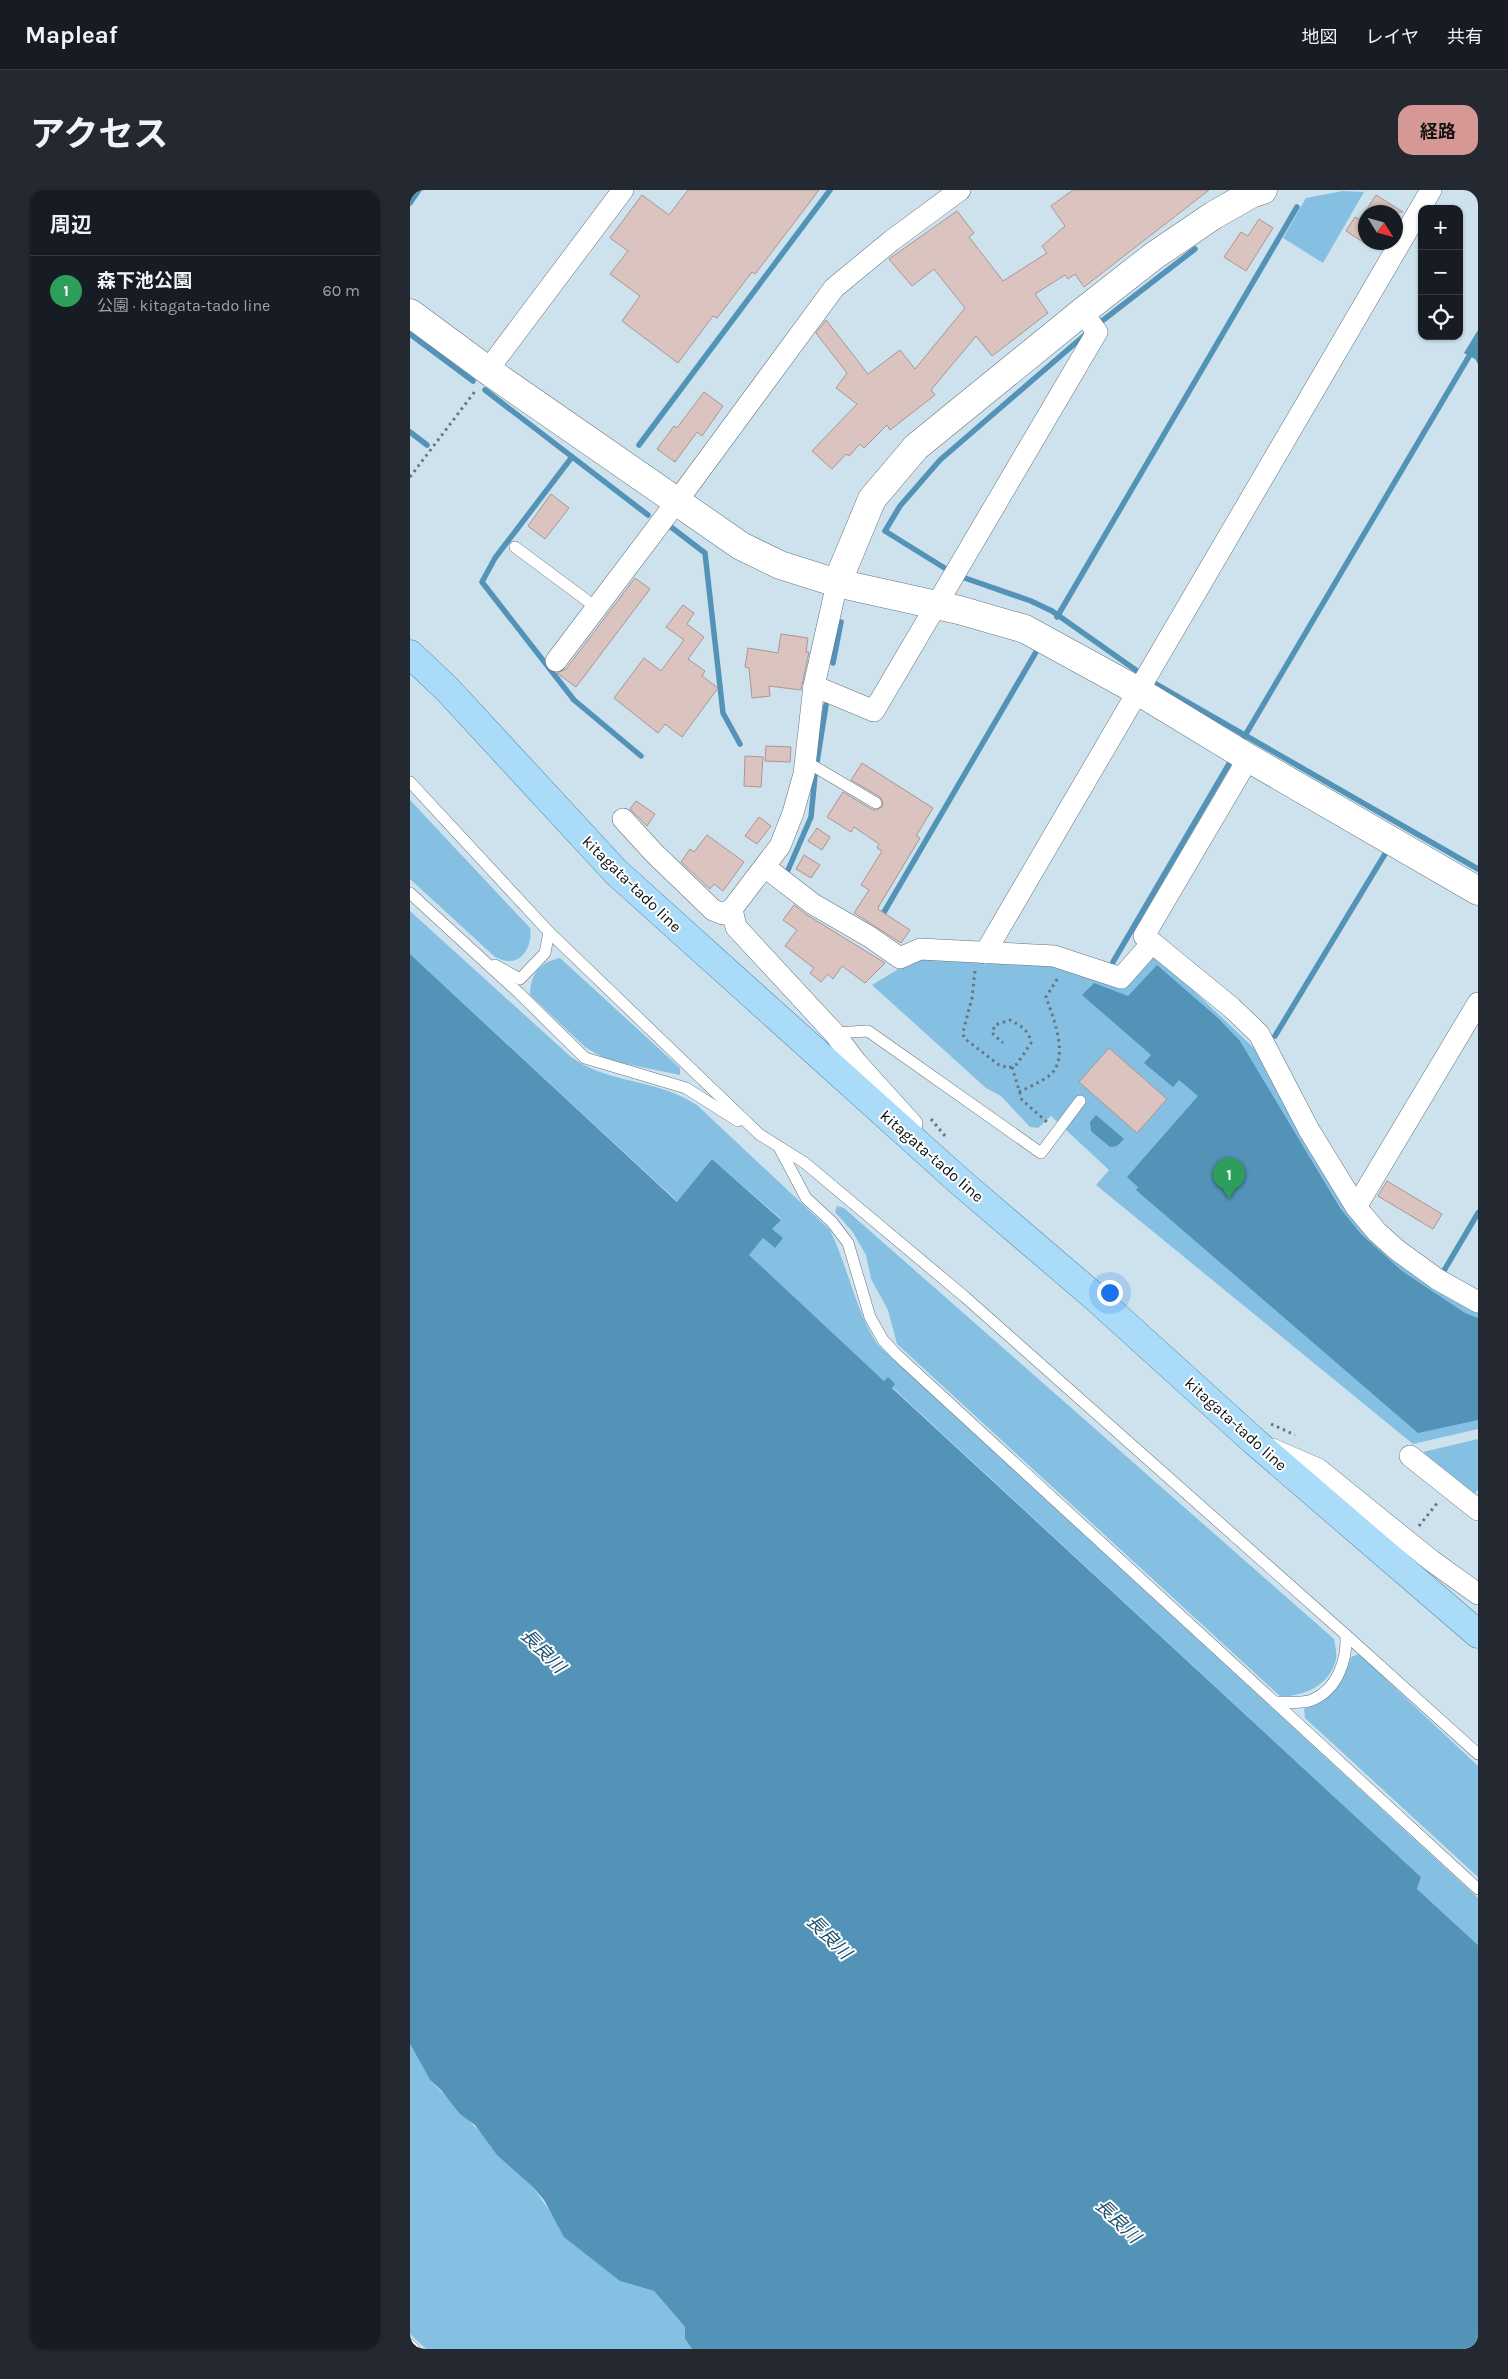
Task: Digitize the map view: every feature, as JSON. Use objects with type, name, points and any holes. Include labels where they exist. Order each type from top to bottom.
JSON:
[{"type":"main road","name":"kitagata-tado line","points":[[410,654],[447,688],[616,872],[958,1180],[1096,1298],[1255,1442],[1478,1634]]},
{"type":"street","points":[[488,371],[624,190]]},
{"type":"street","points":[[556,661],[678,500],[834,288],[960,190]]},
{"type":"street","points":[[623,819],[654,853],[713,910],[723,914],[732,909],[780,846],[793,813],[805,761],[814,686],[838,583],[872,499],[916,447],[1082,312],[1155,255],[1214,215],[1250,194],[1262,190]]},
{"type":"street","points":[[981,953],[1138,691],[1431,190]]},
{"type":"street","points":[[814,686],[874,712],[1097,332],[1082,312]]},
{"type":"street","points":[[410,313],[488,371],[678,500],[741,546],[780,565],[838,583],[938,605],[1025,629],[1138,691],[1242,754],[1478,891]]},
{"type":"street","points":[[1242,754],[1144,936],[1232,1008],[1259,1034],[1309,1130],[1356,1207],[1378,1232],[1397,1250],[1437,1279],[1478,1302]]},
{"type":"street","points":[[765,867],[812,904],[870,937],[900,958],[920,949],[1054,956],[1121,978],[1152,944]]},
{"type":"street","points":[[732,909],[736,927],[834,1033],[856,1062],[922,1135],[958,1180]]},
{"type":"street","points":[[1356,1207],[1478,1003]]},
{"type":"street","points":[[1255,1442],[1318,1469],[1432,1561],[1478,1594]]},
{"type":"street","points":[[1410,1456],[1450,1488],[1476,1505]]},
{"type":"lane","points":[[514,547],[596,608]]},
{"type":"lane","points":[[805,761],[876,803]]},
{"type":"lane","points":[[410,782],[548,932],[759,1134]]},
{"type":"lane","points":[[410,892],[585,1058],[686,1088],[805,1163],[964,1298],[1478,1754]]},
{"type":"lane","points":[[480,957],[520,979],[544,953],[548,932]]},
{"type":"lane","points":[[834,1033],[868,1031],[1040,1152],[1080,1101]]},
{"type":"lane","points":[[779,1147],[806,1198],[832,1222],[848,1243],[870,1317],[883,1340],[896,1354],[1277,1702],[1478,1889]]},
{"type":"lane","points":[[1277,1702],[1299,1703],[1312,1700],[1330,1686],[1340,1671],[1347,1653],[1346,1635]]},
{"type":"lane","points":[[410,2345],[414,2349]]},
{"type":"path","points":[[410,477],[488,371]]},
{"type":"path","points":[[981,953],[963,1032],[964,1038],[999,1065],[1012,1067],[1017,1064],[1031,1043],[1030,1035],[1024,1028],[1010,1020],[1002,1022],[996,1025],[992,1033],[1003,1043]]},
{"type":"path","points":[[1019,1092],[1051,1074],[1056,1065],[1059,1038],[1046,996],[1068,961]]},
{"type":"path","points":[[1012,1067],[1022,1100],[1057,1131]]},
{"type":"path","points":[[1414,1532],[1450,1488]]},
{"type":"shaded area","points":[[1343,191],[1364,192],[1323,263],[1283,238],[1306,198]]},
{"type":"shaded area","points":[[410,800],[530,928],[529,945],[518,959],[504,961],[495,957],[410,879]]},
{"type":"shaded area","points":[[410,911],[571,1057],[601,1072],[667,1091],[683,1097],[698,1106],[830,1230],[863,1317],[877,1344],[1478,1898],[1478,1945],[1417,1889],[1421,1877],[892,1387],[895,1384],[884,1381],[748,1255],[763,1238],[775,1248],[772,1229],[781,1219],[712,1159],[678,1202],[410,954]]},
{"type":"shaded area","points":[[1155,954],[1255,1049],[1354,1213],[1478,1308],[1478,1429],[1413,1444],[1096,1185],[1109,1170],[1051,1116],[1038,1128],[1030,1127],[1001,1096],[986,1088],[872,985],[918,957],[1052,961],[1126,988]]},
{"type":"shaded area","points":[[560,958],[680,1068],[680,1075],[607,1060],[585,1047],[530,995],[532,981],[538,970],[547,963]]},
{"type":"shaded area","points":[[837,1206],[844,1208],[1334,1639],[1336,1659],[1328,1676],[1307,1691],[1281,1697],[897,1344],[888,1310],[871,1279],[866,1255],[852,1231],[835,1212]]},
{"type":"shaded area","points":[[1478,1439],[1478,1489],[1475,1494],[1423,1452]]},
{"type":"shaded area","points":[[1359,1654],[1478,1766],[1478,1877],[1305,1718],[1304,1709],[1321,1700],[1334,1689],[1344,1674],[1351,1657]]},
{"type":"shaded area","points":[[410,2044],[430,2080],[533,2187],[553,2216],[620,2281],[654,2291],[685,2327],[685,2339],[692,2349],[426,2349],[410,2334]]},
{"type":"water","points":[[1478,330],[1478,364],[1475,359],[1464,353]]},
{"type":"water","name":"長良川","points":[[410,954],[677,1202],[712,1159],[781,1220],[772,1229],[783,1238],[775,1248],[763,1238],[749,1255],[884,1381],[888,1377],[895,1384],[892,1388],[1421,1877],[1417,1889],[1478,1945],[1478,2349],[692,2349],[685,2339],[685,2327],[654,2291],[620,2281],[564,2237],[544,2200],[533,2187],[497,2155],[475,2125],[460,2114],[441,2090],[430,2080],[410,2044]]},
{"type":"water","points":[[1157,965],[1218,1018],[1240,1041],[1340,1208],[1361,1234],[1402,1271],[1465,1313],[1478,1318],[1478,1420],[1418,1433],[1136,1190],[1138,1187],[1127,1177],[1198,1096],[1179,1080],[1173,1087],[1144,1063],[1151,1055],[1082,995],[1094,983],[1128,996]]},
{"type":"water","points":[[1096,1115],[1124,1139],[1117,1146],[1110,1147],[1091,1131],[1090,1122]]},
{"type":"building","points":[[688,190],[819,190],[755,274],[752,272],[717,318],[713,316],[678,363],[622,321],[640,296],[610,274],[628,251],[610,238],[642,195],[669,215]]},
{"type":"building","points":[[1073,190],[1209,190],[1084,287],[1075,274],[1068,279],[1065,275],[1035,294],[1048,313],[992,356],[976,336],[931,390],[935,395],[890,430],[887,425],[864,448],[860,444],[849,456],[846,454],[832,469],[812,451],[857,404],[836,388],[847,373],[816,333],[826,320],[868,374],[900,350],[915,369],[965,308],[934,269],[912,286],[889,259],[957,211],[974,233],[969,237],[1003,281],[1047,253],[1042,246],[1065,226],[1051,206]]},
{"type":"building","points":[[1376,195],[1392,205],[1370,205]]},
{"type":"building","points":[[1355,217],[1358,219],[1358,239],[1346,231]]},
{"type":"building","points":[[1259,219],[1273,228],[1246,271],[1224,257],[1241,232],[1248,236]]},
{"type":"building","points":[[704,392],[723,406],[702,436],[697,432],[675,462],[657,449],[674,426],[677,428]]},
{"type":"building","points":[[551,494],[569,508],[545,539],[528,526]]},
{"type":"building","points":[[635,578],[650,589],[576,687],[557,673],[566,669]]},
{"type":"building","points":[[683,605],[694,613],[687,624],[704,637],[688,659],[705,671],[702,676],[718,688],[682,737],[665,724],[658,733],[614,698],[644,658],[661,671],[684,640],[666,627]]},
{"type":"building","points":[[781,634],[808,638],[806,652],[809,652],[801,690],[769,686],[770,696],[752,698],[749,668],[745,667],[748,648],[778,653]]},
{"type":"building","points":[[766,746],[791,747],[790,762],[765,761]]},
{"type":"building","points":[[745,756],[763,757],[761,787],[744,786]]},
{"type":"building","points":[[862,763],[933,808],[916,836],[920,838],[878,909],[910,930],[901,943],[854,913],[869,890],[861,885],[882,851],[877,848],[879,844],[854,827],[851,832],[827,817],[843,792],[873,810],[882,807],[883,803],[880,797],[851,780]]},
{"type":"building","points":[[636,801],[655,814],[647,826],[630,809]]},
{"type":"building","points":[[759,817],[771,826],[757,844],[745,836]]},
{"type":"building","points":[[817,828],[830,837],[822,850],[808,841]]},
{"type":"building","points":[[707,835],[744,862],[723,891],[714,884],[710,889],[681,862],[690,849],[694,852]]},
{"type":"building","points":[[804,855],[820,865],[811,878],[796,869]]},
{"type":"building","points":[[794,905],[885,963],[865,983],[842,966],[833,979],[828,974],[821,982],[810,973],[814,968],[785,946],[797,930],[783,920]]},
{"type":"building","points":[[1109,1048],[1167,1099],[1137,1133],[1079,1082]]},
{"type":"building","points":[[1387,1181],[1442,1214],[1433,1229],[1378,1196]]},
{"type":"waterway","points":[[410,203],[419,190]]},
{"type":"waterway","points":[[639,445],[830,190]]},
{"type":"waterway","points":[[1057,617],[1297,207]]},
{"type":"waterway","points":[[1102,321],[1195,249]]},
{"type":"waterway","points":[[410,334],[473,381]]},
{"type":"waterway","points":[[951,572],[885,531],[900,506],[940,460],[1086,334]]},
{"type":"waterway","points":[[1240,744],[1478,341]]},
{"type":"waterway","points":[[485,390],[648,515]]},
{"type":"waterway","points":[[410,432],[427,445]]},
{"type":"waterway","points":[[572,457],[495,558],[482,582],[574,700],[641,756]]},
{"type":"waterway","points":[[671,527],[705,553],[723,713],[740,744]]},
{"type":"waterway","points":[[962,577],[1031,601],[1052,611],[1140,673]]},
{"type":"waterway","points":[[833,663],[841,622]]},
{"type":"waterway","points":[[880,919],[1036,652]]},
{"type":"waterway","points":[[1154,683],[1478,869]]},
{"type":"waterway","points":[[817,762],[826,705]]},
{"type":"waterway","points":[[1113,962],[1233,757]]},
{"type":"waterway","points":[[788,870],[811,817],[815,776]]},
{"type":"waterway","points":[[1275,1036],[1388,849]]},
{"type":"waterway","points":[[1442,1274],[1478,1213]]},
{"type":"place","name":"森下池公園","points":[[1229,1199]]}]
